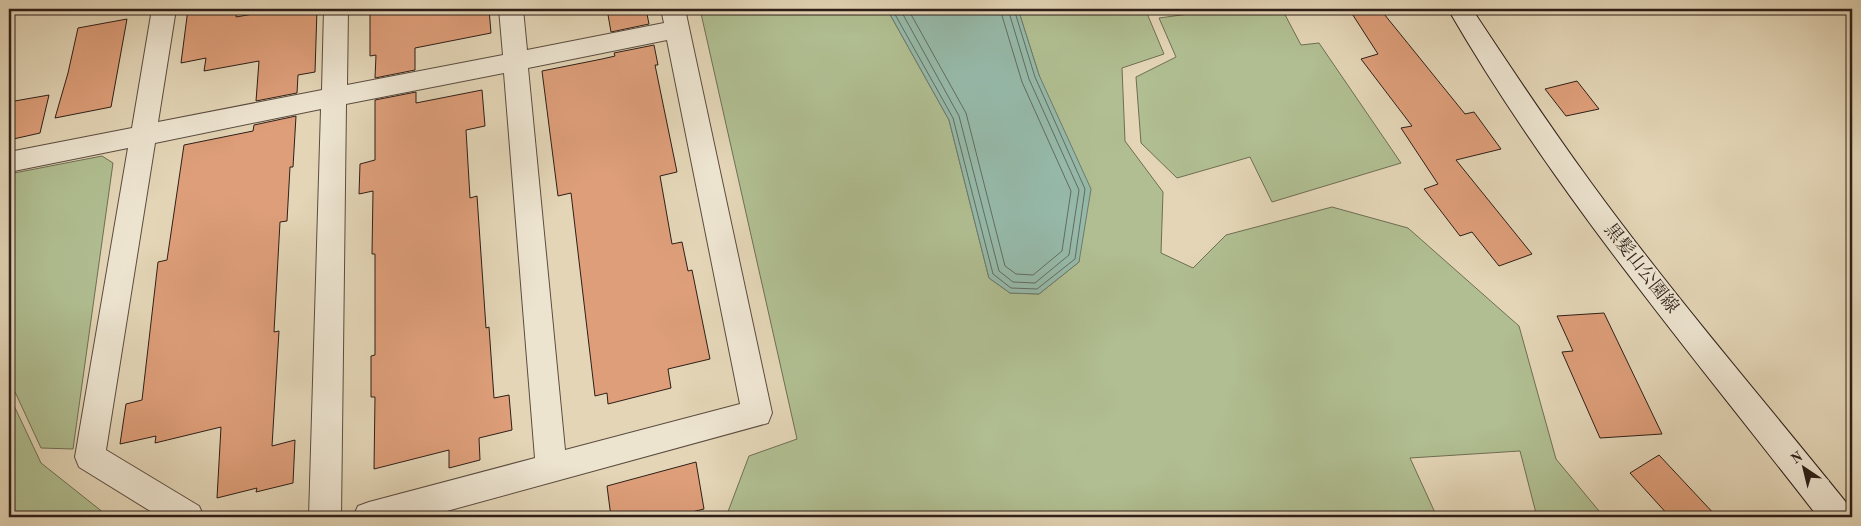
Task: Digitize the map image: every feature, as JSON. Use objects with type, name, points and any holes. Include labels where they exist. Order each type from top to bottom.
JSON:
[{"type":"street","points":[[164,9],[90,457],[188,517]]},
{"type":"street","points":[[325,517],[336,9]]},
{"type":"street","points":[[511,9],[551,469]]},
{"type":"street","name":"黒髪山公園線","points":[[1460,9],[1549,144],[1586,195],[1661,294],[1838,517]]},
{"type":"street","points":[[9,162],[516,62],[675,19],[757,413],[369,517]]},
{"type":"shaded area","points":[[700,9],[887,9],[949,120],[989,278],[1010,293],[1039,294],[1079,262],[1039,75],[1018,9],[1168,9],[1146,11],[1164,54],[1122,68],[1125,141],[1163,192],[1161,253],[1193,268],[1226,235],[1332,207],[1408,228],[1519,326],[1556,459],[1604,517],[1537,517],[1520,451],[1410,458],[1437,517],[726,517],[749,456],[797,439]]},
{"type":"shaded area","points":[[1212,9],[1282,9],[1301,45],[1319,43],[1401,163],[1272,202],[1250,157],[1177,178],[1141,143],[1136,77],[1176,57],[1159,18],[1211,11]]},
{"type":"shaded area","points":[[102,156],[113,163],[73,449],[41,448],[9,379],[9,174]]},
{"type":"shaded area","points":[[9,395],[41,463],[109,517],[9,517]]},
{"type":"water","points":[[887,9],[1018,9],[1039,75],[1091,189],[1079,262],[1039,294],[1010,293],[989,278],[949,120]]},
{"type":"building","points":[[188,9],[237,9],[236,17],[281,9],[317,9],[315,72],[298,75],[297,93],[256,101],[259,61],[204,71],[206,58],[181,63]]},
{"type":"building","points":[[370,9],[489,9],[491,33],[415,48],[415,70],[375,78],[376,55],[370,56]]},
{"type":"building","points":[[607,9],[646,9],[649,24],[611,32]]},
{"type":"building","points":[[1349,9],[1380,9],[1465,114],[1474,112],[1501,149],[1456,160],[1532,254],[1499,266],[1472,232],[1460,236],[1424,189],[1438,184],[1401,128],[1412,126],[1361,59],[1378,54]]},
{"type":"building","points":[[127,19],[111,107],[55,118],[78,28]]},
{"type":"building","points":[[654,45],[658,65],[655,65],[677,172],[660,176],[672,244],[682,242],[688,271],[692,270],[710,359],[668,369],[671,388],[608,404],[607,393],[595,396],[571,193],[558,196],[542,71],[615,56],[614,53]]},
{"type":"building","points":[[1577,81],[1599,109],[1566,116],[1545,89]]},
{"type":"building","points":[[482,90],[485,126],[466,130],[470,198],[477,196],[486,328],[489,327],[494,398],[509,395],[512,430],[479,438],[480,460],[449,468],[449,450],[374,469],[375,397],[371,397],[371,356],[375,355],[375,254],[372,254],[373,191],[359,194],[360,164],[375,160],[375,100],[416,92],[416,103]]},
{"type":"building","points":[[49,95],[40,133],[9,140],[9,102]]},
{"type":"building","points":[[296,116],[293,167],[290,167],[287,221],[280,222],[274,332],[279,331],[272,446],[295,440],[293,483],[256,492],[257,488],[217,498],[221,427],[155,443],[156,436],[120,444],[126,404],[142,400],[158,262],[167,260],[184,145],[253,131],[254,125]]},
{"type":"building","points":[[1604,313],[1662,434],[1600,438],[1562,352],[1573,351],[1557,316]]},
{"type":"building","points":[[1659,455],[1717,517],[1670,517],[1630,473]]},
{"type":"building","points":[[696,462],[704,509],[672,517],[611,517],[607,486]]}]
